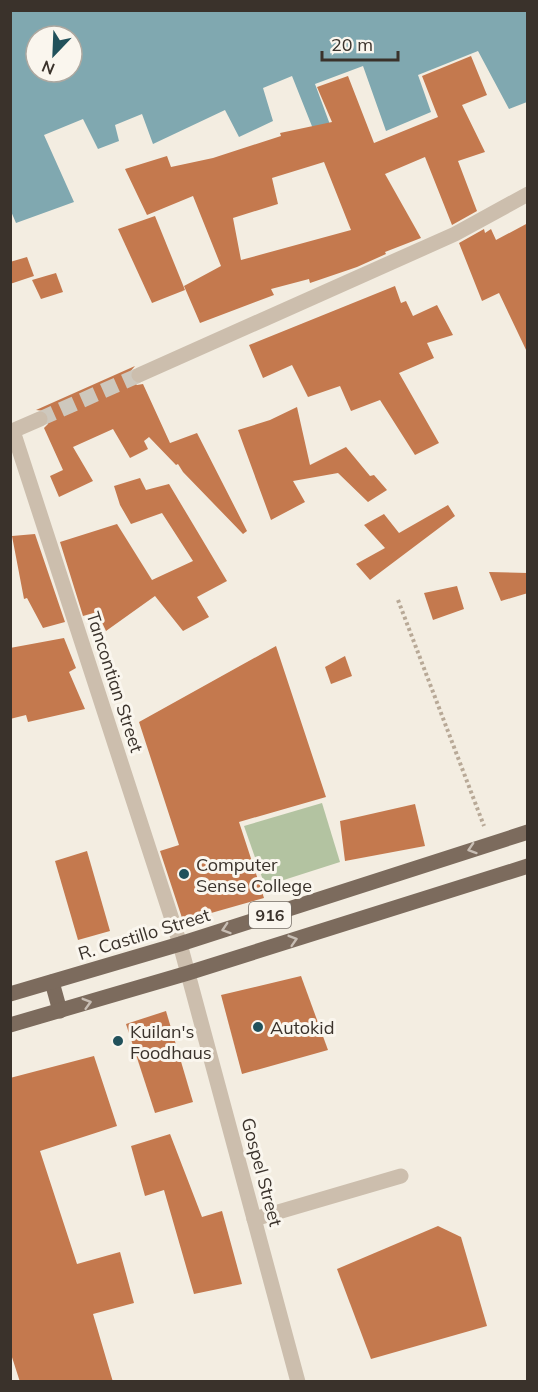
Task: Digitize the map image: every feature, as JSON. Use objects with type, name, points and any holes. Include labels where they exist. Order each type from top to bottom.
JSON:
[{"type":"main road","name":"R. Castillo Street","points":[[10,994],[180,944],[528,832]]},
{"type":"main road","name":"916","points":[[10,1025],[188,973],[528,866]]},
{"type":"main road","points":[[52,982],[60,1011]]},
{"type":"street","points":[[139,375],[455,234],[528,194]]},
{"type":"street","points":[[12,432],[40,419]]},
{"type":"street","name":"Tancontian Street","points":[[12,432],[188,973]]},
{"type":"street","name":"Gospel Street","points":[[188,973],[298,1382]]},
{"type":"street","points":[[254,1219],[401,1176]]},
{"type":"path","points":[[398,600],[490,843]]},
{"type":"green space","points":[[322,803],[340,862],[265,886],[244,826]]},
{"type":"water","points":[[10,11],[527,11],[527,102],[509,109],[478,51],[418,75],[431,112],[386,131],[363,66],[315,84],[339,149],[323,154],[292,76],[263,88],[273,121],[239,137],[225,110],[153,144],[142,114],[115,125],[119,141],[98,149],[83,119],[44,135],[74,202],[16,223],[10,209]]},
{"type":"building","points":[[471,56],[487,95],[462,105],[485,152],[458,161],[477,211],[452,225],[425,157],[385,174],[421,238],[385,252],[386,254],[357,267],[310,283],[309,279],[271,289],[274,295],[200,323],[184,286],[221,266],[193,196],[147,215],[125,169],[167,156],[171,167],[213,158],[281,136],[280,133],[332,122],[317,87],[348,76],[374,143],[438,117],[422,76]],"holes":[[[324,162],[351,230],[241,260],[233,218],[278,204],[272,178]]]},
{"type":"building","points":[[155,216],[185,290],[152,303],[118,229]]},
{"type":"building","points":[[528,223],[528,354],[499,293],[482,301],[459,243],[484,229],[485,233],[491,229],[496,240]]},
{"type":"building","points":[[27,257],[34,276],[10,284],[10,262]]},
{"type":"building","points":[[56,273],[63,292],[41,299],[32,280]]},
{"type":"building","points":[[395,286],[401,303],[406,301],[413,316],[437,305],[453,335],[427,343],[434,358],[399,373],[439,443],[415,455],[380,400],[351,411],[340,386],[308,397],[292,365],[263,378],[249,345]]},
{"type":"building","points":[[135,366],[129,373],[130,379],[137,385],[143,384],[170,443],[197,433],[247,531],[243,534],[178,464],[176,465],[149,437],[144,441],[148,449],[130,458],[113,429],[73,447],[93,481],[59,497],[50,476],[63,470],[44,428],[48,424],[49,416],[45,411],[36,410]]},
{"type":"building","points":[[297,407],[310,465],[346,447],[370,476],[374,475],[387,490],[368,502],[338,473],[293,481],[305,502],[271,520],[238,430],[270,420]]},
{"type":"building","points":[[140,478],[146,490],[169,484],[227,581],[197,597],[209,617],[183,631],[155,596],[106,631],[97,612],[83,616],[60,542],[117,524],[152,580],[193,561],[162,513],[131,524],[120,505],[114,486]]},
{"type":"building","points":[[448,505],[455,516],[370,580],[356,564],[385,548],[364,525],[384,514],[399,533]]},
{"type":"building","points":[[35,534],[65,622],[43,628],[27,598],[24,599],[12,536]]},
{"type":"building","points":[[489,572],[528,573],[528,593],[501,601]]},
{"type":"building","points":[[457,586],[464,609],[433,620],[424,593]]},
{"type":"building","points":[[64,638],[76,668],[69,672],[85,709],[28,722],[26,715],[10,719],[10,648]]},
{"type":"building","points":[[276,646],[326,797],[239,822],[264,898],[183,921],[160,851],[179,845],[139,722]]},
{"type":"building","points":[[345,656],[352,676],[331,684],[325,667]]},
{"type":"building","points":[[415,804],[425,846],[345,861],[340,821]]},
{"type":"building","points":[[87,851],[110,931],[78,940],[55,861]]},
{"type":"building","points":[[301,976],[328,1050],[242,1074],[221,995]]},
{"type":"building","points":[[166,1011],[193,1102],[155,1113],[126,1024]]},
{"type":"building","points":[[94,1056],[117,1126],[40,1151],[77,1264],[120,1252],[134,1303],[93,1314],[113,1382],[20,1382],[10,1351],[10,1078]]},
{"type":"building","points":[[170,1134],[202,1217],[222,1211],[242,1284],[194,1294],[164,1190],[145,1196],[131,1146]]},
{"type":"building","points":[[438,1226],[461,1237],[487,1326],[371,1359],[337,1269]]},
{"type":"tunnel","points":[[40,419],[139,375]]},
{"type":"place","name":"Computer Sense College","points":[[184,874]]},
{"type":"place","name":"Autokid","points":[[258,1027]]},
{"type":"place","name":"Kuilan's Foodhaus","points":[[118,1041]]}]
